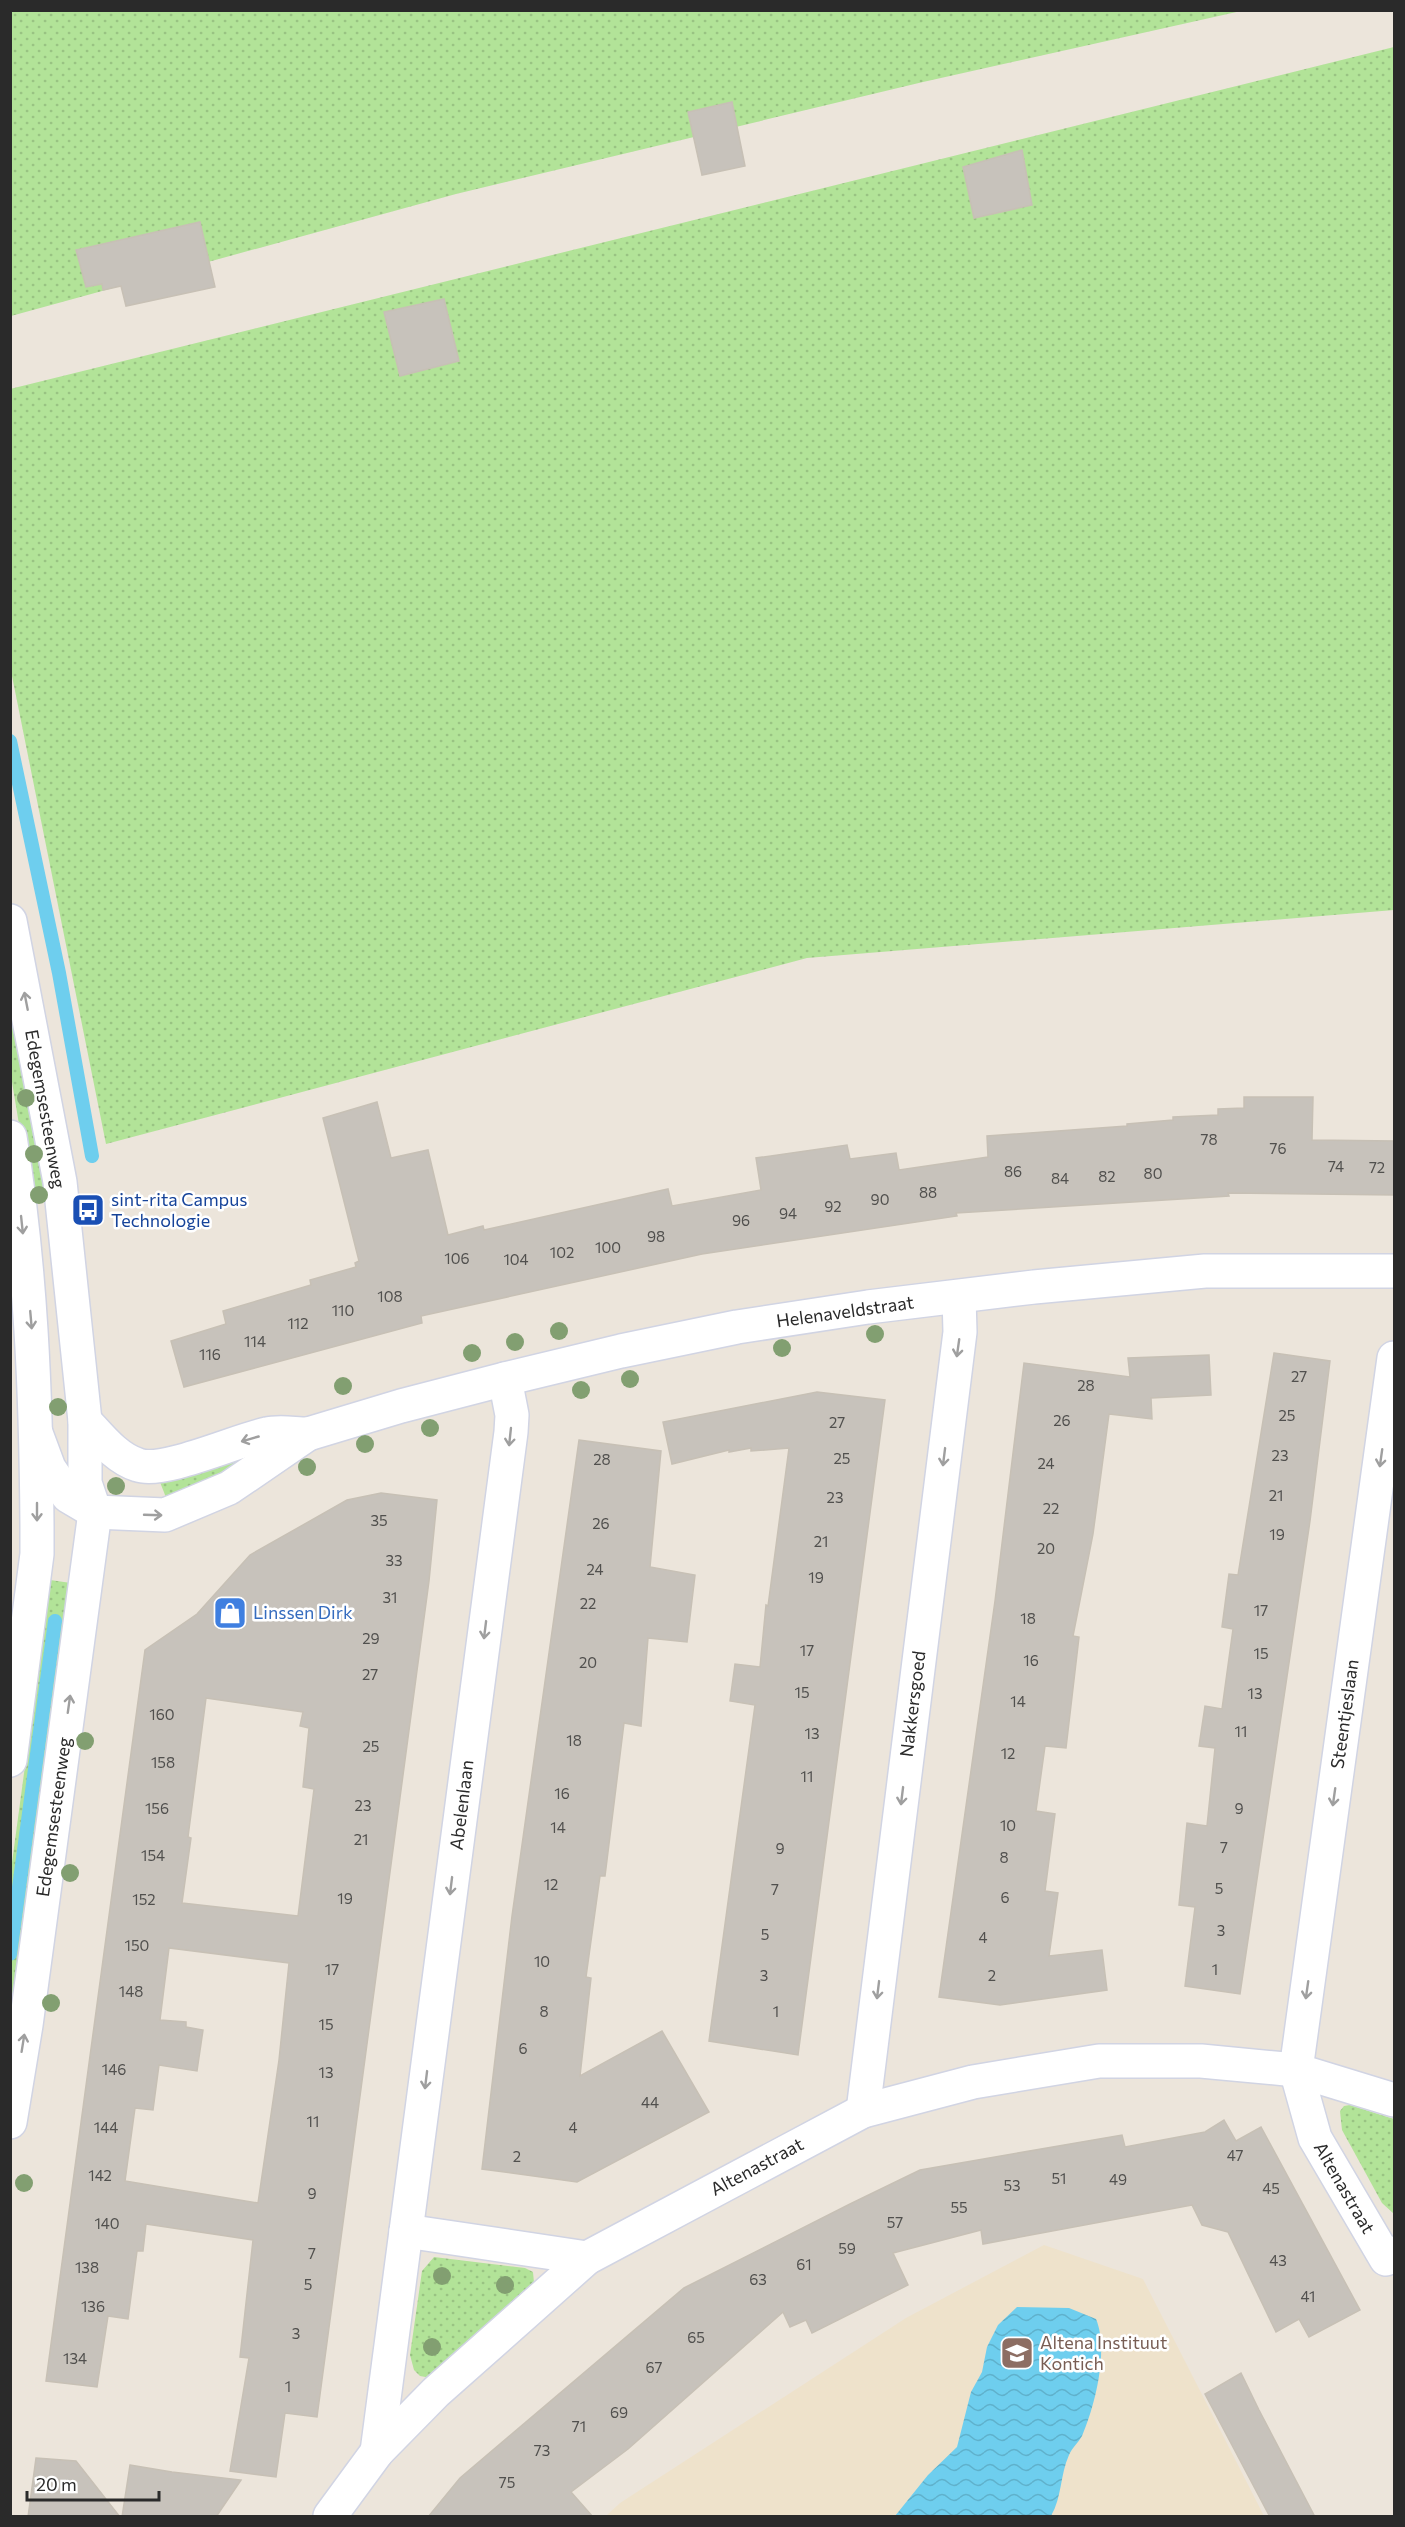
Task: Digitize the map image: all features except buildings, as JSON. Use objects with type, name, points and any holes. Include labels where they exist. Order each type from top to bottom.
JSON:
[{"type":"street","name":"Edegemsesteenweg","points":[[10,921],[60,1182],[85,1421],[85,1484],[95,1512],[26,2025],[10,2122]]},
{"type":"street","points":[[10,1137],[32,1329],[37,1554],[10,1760]]},
{"type":"street","points":[[26,1262],[67,1252]]},
{"type":"street","name":"Helenaveldstraat","points":[[95,1512],[165,1515],[229,1488],[308,1434],[401,1406],[505,1379],[621,1351],[737,1327],[959,1297],[1205,1271],[1395,1271]]},
{"type":"street","name":"Nakkersgoed","points":[[863,2111],[960,1332],[959,1297]]},
{"type":"street","name":"Steentjeslaan","points":[[1296,2070],[1395,1358]]},
{"type":"street","name":"Abelenlaan","points":[[377,2452],[511,1432],[512,1415],[505,1379]]},
{"type":"street","name":"Helenaveldstraat","points":[[85,1421],[110,1448],[137,1465],[147,1467],[175,1463],[269,1433],[308,1434]]},
{"type":"street","points":[[36,1432],[49,1468],[68,1496],[95,1512]]},
{"type":"street","name":"Altenastraat","points":[[330,2517],[377,2452],[436,2392],[587,2258],[863,2111],[973,2082],[1099,2061],[1201,2061],[1296,2070],[1395,2100]]},
{"type":"street","name":"Altenastraat","points":[[1296,2070],[1315,2138],[1386,2259],[1395,2253]]},
{"type":"street","points":[[406,2231],[587,2258]]},
{"type":"shaded area","name":"Altena Instituut Kontich","points":[[1044,2245],[1143,2279],[1264,2516],[606,2516],[620,2503],[906,2318]]},
{"type":"green space","points":[[11,11],[1241,11],[923,82],[456,194],[11,316]]},
{"type":"green space","points":[[1394,47],[1394,910],[807,958],[106,1144],[11,671],[10,389]]},
{"type":"green space","points":[[10,969],[51,1201],[32,1203],[11,1076]]},
{"type":"green space","points":[[234,1458],[237,1461],[235,1469],[167,1500],[158,1477]]},
{"type":"green space","points":[[50,1580],[71,1583],[16,2011],[11,2011],[11,1870]]},
{"type":"green space","points":[[1350,2105],[1394,2119],[1394,2214],[1382,2203],[1342,2130],[1340,2111],[1344,2106]]},
{"type":"green space","points":[[434,2257],[525,2268],[533,2272],[534,2283],[431,2378],[420,2376],[414,2370],[410,2355],[422,2271]]},
{"type":"water","points":[[1017,2307],[1069,2308],[1096,2319],[1100,2332],[1101,2362],[1096,2394],[1082,2436],[1070,2452],[1055,2509],[1051,2516],[895,2516],[928,2475],[957,2447],[971,2392],[982,2372],[987,2347],[998,2325]]},
{"type":"waterway","points":[[10,741],[59,973],[92,1156]]},
{"type":"waterway","points":[[10,1954],[55,1621]]},
{"type":"place","name":"sint-rita Campus Technologie","points":[[88,1210]]},
{"type":"place","name":"Linssen Dirk","points":[[230,1613]]},
{"type":"place","name":"Altena Instituut Kontich","points":[[1017,2353]]}]
